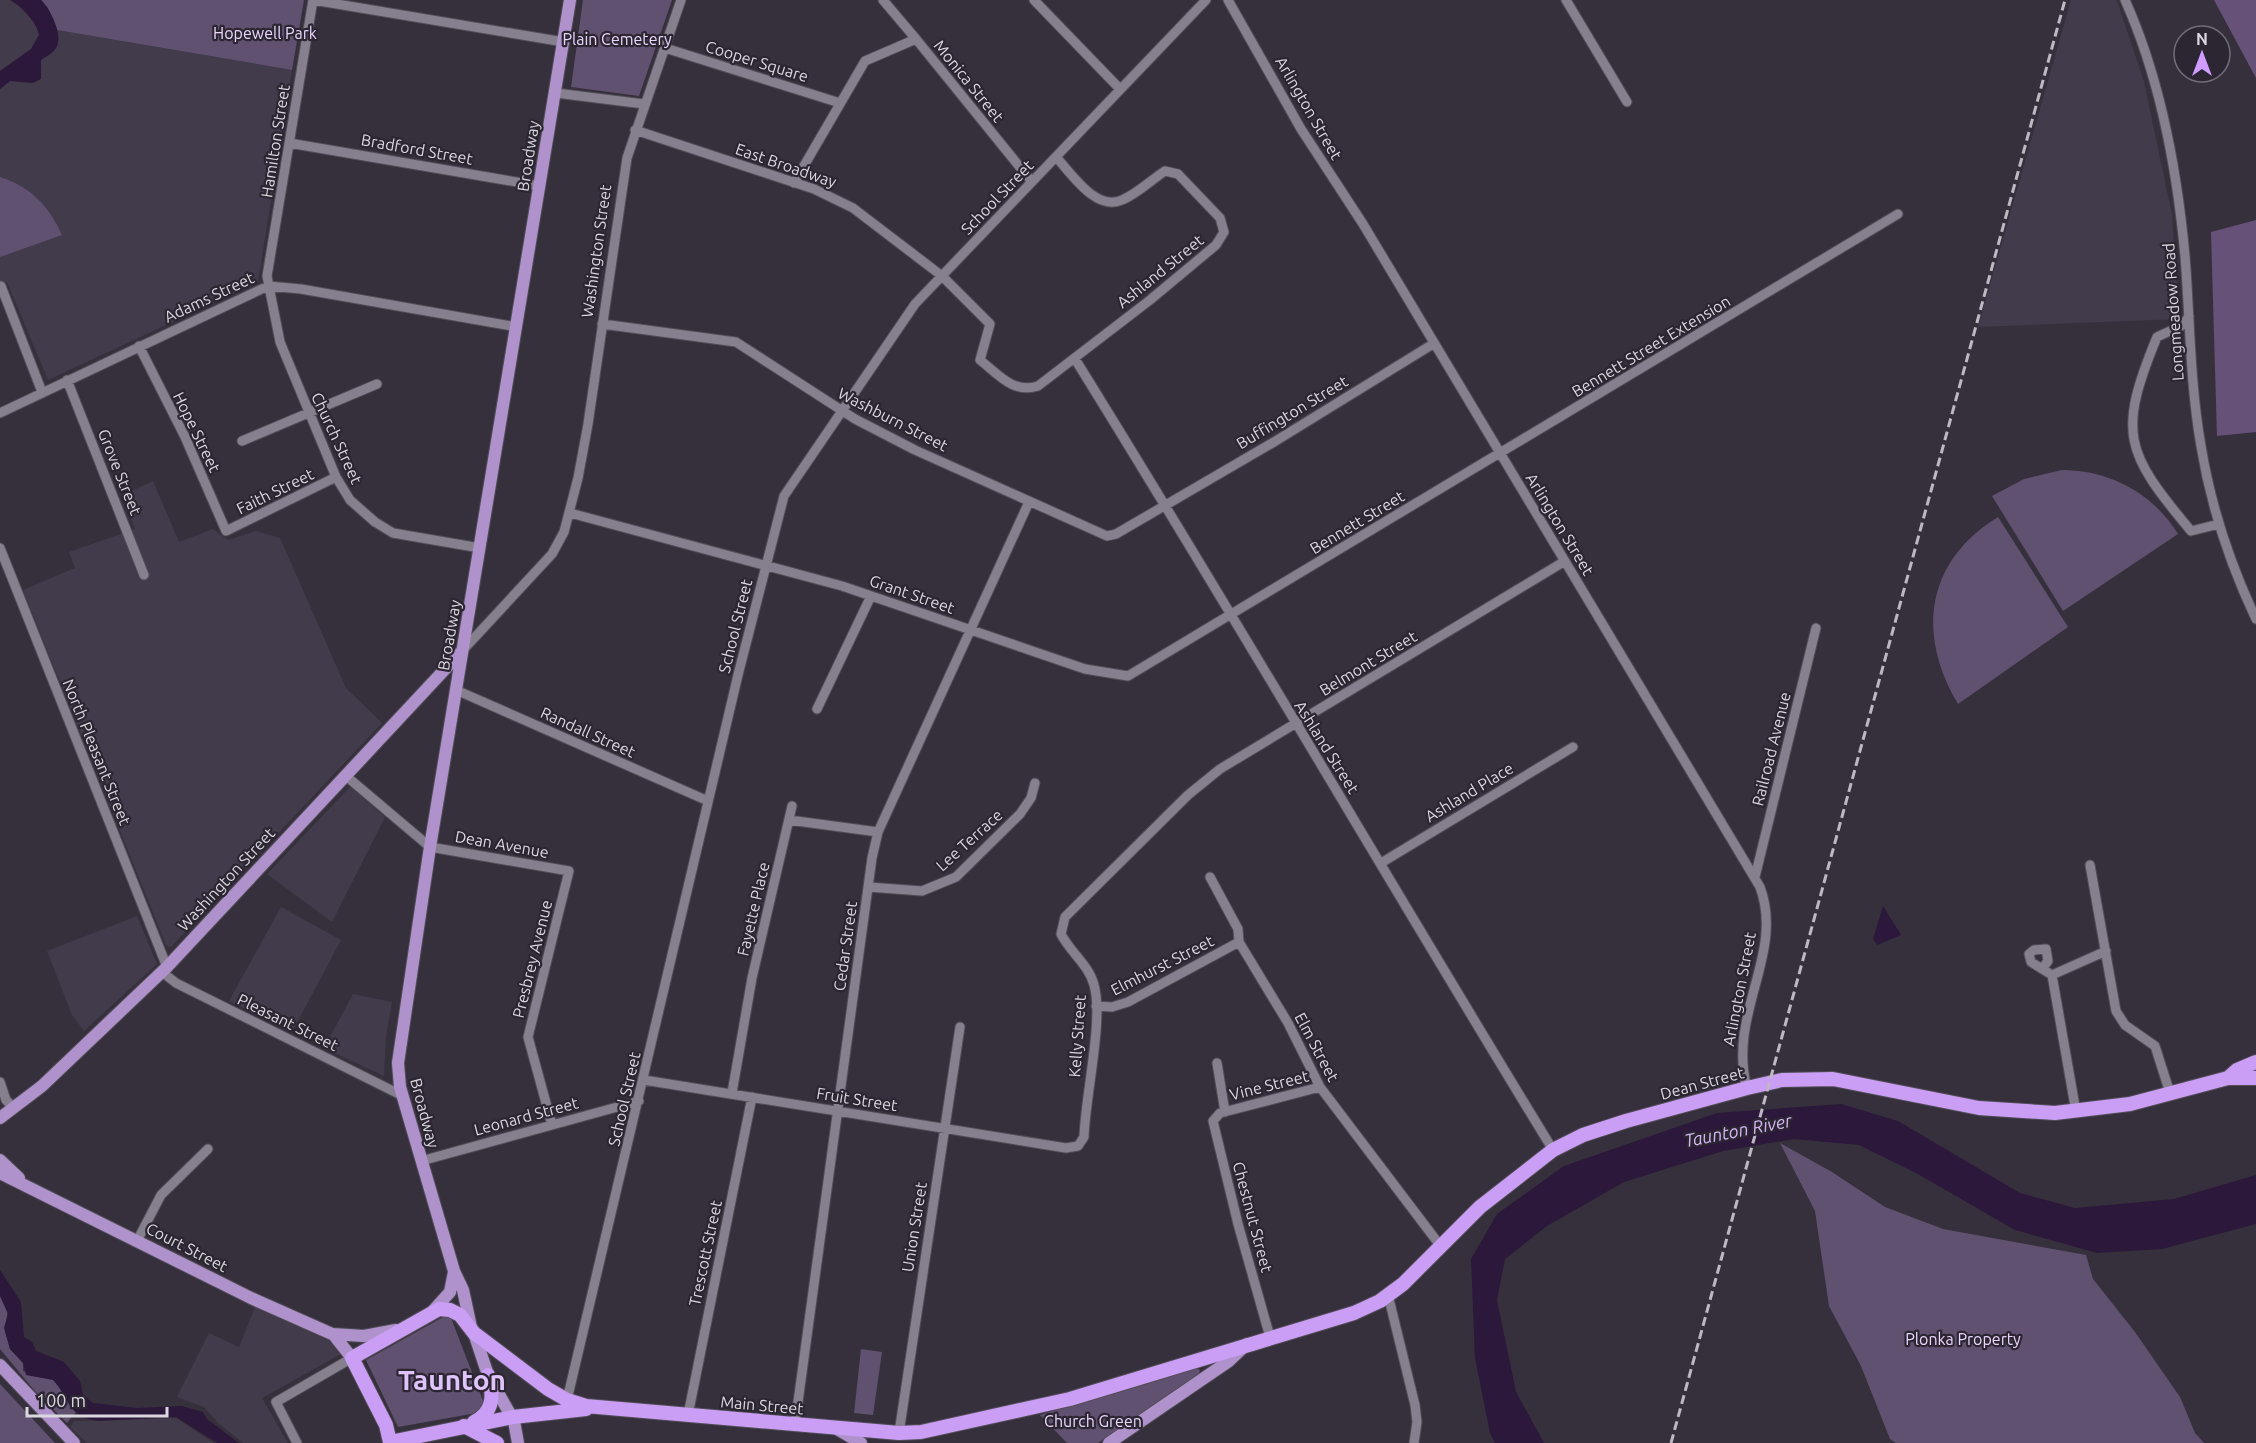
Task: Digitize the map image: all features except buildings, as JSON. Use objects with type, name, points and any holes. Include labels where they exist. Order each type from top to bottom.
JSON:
[{"type":"highway","name":"Dean Street","points":[[2228,1078],[2236,1070],[2256,1062]]},
{"type":"highway","name":"Dean Street","points":[[1248,1343],[1354,1313],[1388,1295],[1442,1248],[1480,1206],[1553,1150],[1584,1135],[1626,1121],[1747,1088],[1782,1080],[1833,1079],[1979,1108],[2029,1113],[2076,1112],[2130,1104],[2228,1078],[2256,1078]]},
{"type":"highway","name":"Main Street","points":[[432,1311],[443,1308],[454,1311],[472,1330],[548,1389],[567,1400],[600,1408],[833,1427],[922,1437]]},
{"type":"highway","points":[[387,1443],[386,1425],[352,1358],[432,1311]]},
{"type":"highway","points":[[922,1437],[1070,1399],[1248,1343]]},
{"type":"highway","points":[[464,1426],[482,1418],[489,1411],[492,1393],[488,1375]]},
{"type":"highway","points":[[537,1414],[556,1408],[567,1400]]},
{"type":"highway","name":"Main Street","points":[[387,1443],[513,1417],[600,1408]]},
{"type":"highway","points":[[464,1426],[497,1443]]},
{"type":"main road","name":"Broadway","points":[[518,1443],[513,1417],[488,1375],[472,1330],[464,1290],[454,1271],[421,1161],[403,1096],[398,1063],[430,847],[570,0]]},
{"type":"main road","name":"Washington Street","points":[[0,1118],[42,1086],[164,970],[463,650]]},
{"type":"main road","name":"Court Street","points":[[0,1160],[29,1186]]},
{"type":"main road","name":"Court Street","points":[[0,1173],[265,1304],[332,1334],[364,1336],[403,1329]]},
{"type":"main road","points":[[432,1311],[450,1292],[454,1271]]},
{"type":"main road","name":"Court Street","points":[[332,1334],[352,1358]]},
{"type":"main road","points":[[1109,1443],[1229,1361],[1248,1343]]},
{"type":"main road","points":[[0,1365],[74,1443]]},
{"type":"main road","points":[[833,1427],[861,1443]]},
{"type":"street","points":[[313,0],[564,42]]},
{"type":"street","name":"Hamilton Street","points":[[268,286],[268,272],[313,0]]},
{"type":"street","name":"Washington Street","points":[[463,650],[552,554],[563,536],[582,460],[622,184],[635,130],[681,0]]},
{"type":"street","points":[[883,0],[916,39]]},
{"type":"street","points":[[1034,0],[1120,89]]},
{"type":"street","name":"School Street","points":[[567,1400],[708,801],[784,496],[910,310],[1206,0]]},
{"type":"street","name":"Arlington Street","points":[[1228,0],[1301,129],[1363,224],[1755,877],[1765,904],[1767,939],[1751,997],[1741,1049],[1747,1088]]},
{"type":"street","points":[[1566,0],[1627,102]]},
{"type":"street","name":"Longmeadow Road","points":[[2125,0],[2147,60],[2169,140],[2180,214],[2199,436],[2219,524],[2235,573],[2256,619]]},
{"type":"street","name":"Monica Street","points":[[794,183],[865,61],[916,39],[1032,182]]},
{"type":"street","name":"Cooper Square","points":[[665,48],[840,103]]},
{"type":"street","points":[[556,93],[644,104]]},
{"type":"street","name":"East Broadway","points":[[635,130],[824,193],[854,208],[942,276]]},
{"type":"street","name":"Bradford Street","points":[[289,143],[540,186]]},
{"type":"street","name":"Ashland Street","points":[[942,276],[990,324],[980,360],[1008,383],[1024,390],[1038,386],[1075,359],[1216,245],[1224,232],[1220,218],[1178,174],[1165,171],[1125,199],[1110,203],[1093,196],[1056,157]]},
{"type":"street","name":"Bennett Street Extension","points":[[1500,453],[1898,214]]},
{"type":"street","points":[[1,286],[42,392]]},
{"type":"street","name":"Adams Street","points":[[0,413],[268,286],[302,289],[517,327]]},
{"type":"street","name":"Church Street","points":[[268,286],[283,350],[336,477],[350,500],[389,531],[480,548]]},
{"type":"street","points":[[2188,316],[2183,325],[2157,337],[2134,401],[2131,429],[2134,446],[2144,468],[2191,531],[2219,524]]},
{"type":"street","name":"Washburn Street","points":[[602,324],[736,342],[841,411],[909,447],[1107,536],[1116,534],[1166,505]]},
{"type":"street","name":"Buffington Street","points":[[1166,505],[1433,344]]},
{"type":"street","name":"Hope Street","points":[[139,346],[185,437],[226,531]]},
{"type":"street","name":"Ashland Street","points":[[1075,359],[1166,505],[1230,616],[1553,1150]]},
{"type":"street","name":"Grove Street","points":[[67,380],[144,575]]},
{"type":"street","points":[[242,441],[377,384]]},
{"type":"street","name":"Bennett Street","points":[[1230,616],[1500,453]]},
{"type":"street","name":"Faith Street","points":[[226,531],[336,477]]},
{"type":"street","name":"Cedar Street","points":[[795,1424],[868,887],[878,832],[1029,502]]},
{"type":"street","name":"Grant Street","points":[[570,513],[871,596],[1085,669],[1123,676],[1141,671],[1230,616]]},
{"type":"street","name":"North Pleasant Street","points":[[0,548],[164,970]]},
{"type":"street","name":"Belmont Street","points":[[1062,922],[1192,791],[1220,770],[1565,561]]},
{"type":"street","points":[[817,709],[871,596]]},
{"type":"street","name":"Railroad Avenue","points":[[1755,877],[1816,628]]},
{"type":"street","name":"Randall Street","points":[[456,690],[708,801]]},
{"type":"street","name":"Ashland Place","points":[[1381,863],[1573,747]]},
{"type":"street","points":[[346,776],[430,847]]},
{"type":"street","name":"Lee Terrace","points":[[868,887],[922,891],[956,877],[1020,814],[1031,798],[1035,783]]},
{"type":"street","name":"Fayette Place","points":[[732,1093],[752,978],[792,806]]},
{"type":"street","points":[[789,820],[878,832]]},
{"type":"street","name":"Dean Avenue","points":[[430,847],[569,871]]},
{"type":"street","points":[[2090,865],[2116,1011],[2125,1025],[2155,1046],[2170,1094]]},
{"type":"street","name":"Presbrey Avenue","points":[[552,1125],[528,1037],[569,871]]},
{"type":"street","name":"Elm Street","points":[[1210,877],[1238,929],[1239,942],[1288,1023],[1320,1087],[1442,1248]]},
{"type":"street","name":"Kelly Street","points":[[1062,922],[1064,939],[1094,984],[1096,1006],[1084,1137],[1078,1146],[1066,1148]]},
{"type":"street","name":"Elmhurst Street","points":[[1096,1006],[1112,1007],[1136,998],[1239,942]]},
{"type":"street","points":[[2052,975],[2106,951]]},
{"type":"street","points":[[2042,969],[2052,975],[2076,1112]]},
{"type":"street","name":"Pleasant Street","points":[[164,970],[176,984],[403,1096]]},
{"type":"street","name":"Union Street","points":[[899,1433],[960,1027]]},
{"type":"street","points":[[1217,1063],[1225,1112]]},
{"type":"street","name":"Fruit Street","points":[[644,1080],[1066,1148]]},
{"type":"street","points":[[0,1082],[6,1100],[14,1108]]},
{"type":"street","name":"Vine Street","points":[[1225,1112],[1320,1087]]},
{"type":"street","name":"Trescott Street","points":[[688,1415],[752,1096]]},
{"type":"street","name":"Leonard Street","points":[[421,1161],[639,1101]]},
{"type":"street","name":"Chestnut Street","points":[[1225,1112],[1214,1117],[1213,1128],[1270,1337]]},
{"type":"street","points":[[137,1241],[161,1195],[208,1149]]},
{"type":"street","points":[[1388,1295],[1415,1405],[1417,1422],[1414,1443]]},
{"type":"street","points":[[297,1443],[276,1402],[352,1358]]},
{"type":"shaded area","points":[[0,0],[10,0],[20,6],[36,25],[39,35],[31,49],[0,71]]},
{"type":"shaded area","points":[[2071,0],[2116,0],[2118,4],[2144,82],[2172,215],[2179,319],[1978,327]]},
{"type":"shaded area","points":[[2214,0],[2256,0],[2256,78],[2232,33],[2232,24],[2227,24]]},
{"type":"shaded area","points":[[57,30],[292,70],[258,282],[48,380],[7,282],[0,284],[0,89],[10,81],[33,83],[41,75],[39,64],[58,36]]},
{"type":"shaded area","points":[[2256,220],[2256,432],[2217,436],[2211,232]]},
{"type":"shaded area","points":[[153,481],[179,542],[213,529],[228,540],[256,531],[280,538],[346,688],[382,723],[171,947],[166,945],[23,590],[75,568],[69,552],[135,529],[123,495]]},
{"type":"shaded area","points":[[350,787],[385,817],[332,922],[267,874]]},
{"type":"shaded area","points":[[281,907],[341,940],[292,1032],[229,1001]]},
{"type":"shaded area","points":[[137,916],[157,964],[84,1031],[72,1015],[47,951]]},
{"type":"shaded area","points":[[353,994],[392,1002],[386,1037],[384,1076],[324,1048]]},
{"type":"shaded area","points":[[255,1307],[329,1341],[343,1353],[262,1398],[288,1443],[243,1443],[218,1423],[204,1407],[177,1397],[209,1333],[239,1347]]},
{"type":"shaded area","points":[[176,1418],[214,1443],[87,1443],[70,1427],[74,1421]]},
{"type":"green space","name":"Hopewell Park","points":[[41,0],[304,0],[292,70],[57,30],[48,8]]},
{"type":"green space","name":"Plain Cemetery","points":[[583,0],[672,0],[639,96],[571,87]]},
{"type":"green space","points":[[0,177],[21,186],[38,199],[51,215],[62,235],[0,257]]},
{"type":"green space","points":[[2062,470],[2096,474],[2128,487],[2156,507],[2178,534],[2063,611],[1992,496],[2024,479]]},
{"type":"green space","points":[[1998,517],[2068,627],[1958,704],[1945,678],[1936,651],[1933,626],[1935,601],[1943,577],[1955,555],[1974,535]]},
{"type":"green space","name":"Plonka Property","points":[[1780,1143],[1832,1172],[1885,1207],[1943,1229],[2086,1255],[2093,1279],[2135,1332],[2180,1397],[2195,1433],[2204,1443],[1896,1443],[1890,1439],[1861,1366],[1829,1306],[1815,1211]]},
{"type":"green space","points":[[0,1296],[8,1308],[5,1331],[10,1349],[23,1363],[23,1371],[53,1380],[58,1384],[76,1412],[67,1423],[34,1390],[0,1349]]},
{"type":"green space","points":[[445,1316],[451,1318],[485,1406],[482,1412],[398,1427],[366,1360]]},
{"type":"green space","points":[[861,1349],[882,1352],[873,1415],[854,1413]]},
{"type":"green space","name":"Church Green","points":[[1194,1367],[1200,1370],[1199,1374],[1098,1443],[1067,1443],[1040,1415]]},
{"type":"green space","points":[[0,1384],[55,1443],[0,1443]]},
{"type":"water","points":[[10,0],[41,0],[55,22],[58,43],[53,52],[41,60],[41,79],[33,83],[10,81],[0,89],[0,71],[31,49],[39,35],[28,15]]},
{"type":"water","points":[[1883,906],[1901,935],[1877,945],[1873,939]]},
{"type":"water","name":"Taunton River","points":[[1841,1104],[1898,1121],[2020,1193],[2075,1208],[2174,1199],[2256,1175],[2256,1224],[2162,1249],[2097,1253],[2015,1230],[1916,1173],[1859,1145],[1794,1139],[1723,1151],[1624,1182],[1547,1226],[1505,1259],[1497,1300],[1516,1392],[1544,1443],[1495,1443],[1490,1433],[1475,1358],[1471,1259],[1497,1214],[1564,1166],[1717,1113]]},
{"type":"water","points":[[0,1270],[21,1302],[24,1337],[32,1342],[36,1351],[64,1362],[80,1381],[83,1395],[93,1403],[137,1408],[182,1406],[203,1412],[207,1419],[239,1443],[217,1443],[176,1417],[98,1421],[80,1415],[70,1406],[53,1380],[26,1375],[23,1363],[10,1349],[4,1328],[8,1314],[0,1296]]},
{"type":"railway","points":[[1671,1443],[2065,0]]},
{"type":"district","name":"Taunton","points":[[452,1380]]}]
